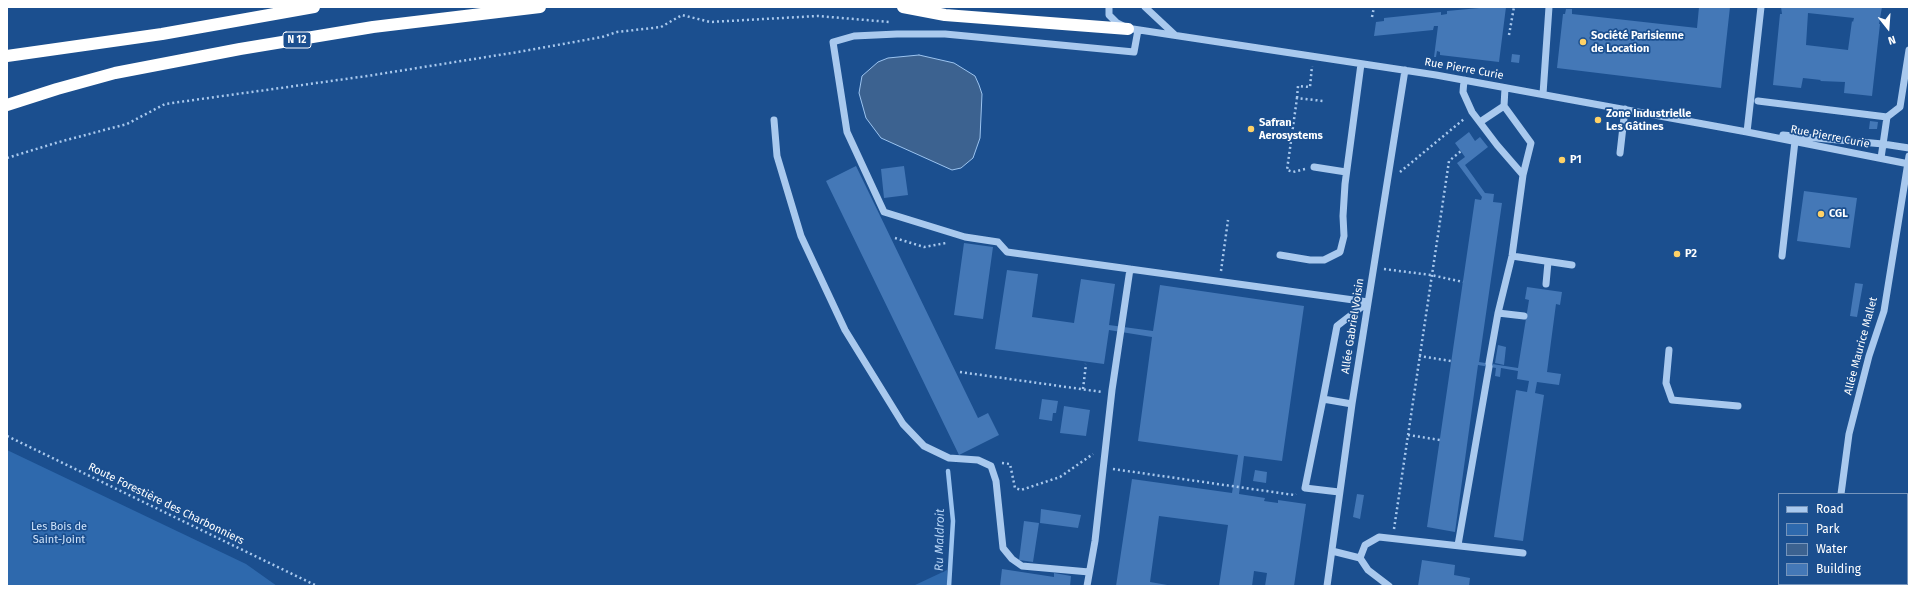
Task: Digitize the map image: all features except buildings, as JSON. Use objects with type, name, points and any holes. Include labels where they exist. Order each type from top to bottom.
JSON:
[{"type":"highway","points":[[7,56],[162,34],[314,7]]},
{"type":"highway","name":"N 12","points":[[7,105],[57,89],[115,74],[240,49],[373,27],[540,7]]},
{"type":"highway","points":[[902,7],[945,15],[1133,29]]},
{"type":"highway","points":[[7,109],[57,89]]},
{"type":"street","name":"Rue Pierre Curie","points":[[1109,7],[1109,15],[1117,23],[1133,29],[1464,80],[1881,158],[1908,161]]},
{"type":"street","points":[[1145,7],[1175,35]]},
{"type":"street","points":[[1543,94],[1549,7]]},
{"type":"street","points":[[1747,132],[1761,7]]},
{"type":"street","points":[[1133,29],[1134,52],[945,34],[854,36],[833,42],[846,132],[884,212],[965,237],[998,242],[1008,252],[1368,302]]},
{"type":"street","points":[[1881,158],[1887,117],[1900,107],[1909,50]]},
{"type":"street","points":[[1280,255],[1310,260],[1324,260],[1340,252],[1344,236],[1343,216],[1346,172],[1361,64]]},
{"type":"street","name":"Allée Gabriel Voisin","points":[[1327,586],[1352,404],[1405,70]]},
{"type":"street","points":[[1464,80],[1463,92],[1472,112],[1523,175]]},
{"type":"street","points":[[1458,545],[1498,313],[1512,256],[1523,175],[1531,143],[1504,106],[1505,88]]},
{"type":"street","points":[[1758,101],[1887,117]]},
{"type":"street","points":[[1480,122],[1504,106]]},
{"type":"street","points":[[1620,153],[1625,109]]},
{"type":"street","points":[[774,120],[777,156],[801,236],[845,330],[903,424],[924,446],[936,452],[949,458],[978,460],[991,466],[996,481],[1003,548],[1012,559],[1022,566],[1089,572]]},
{"type":"street","name":"Rue Pierre Curie","points":[[1747,132],[1883,144],[1909,148]]},
{"type":"street","points":[[1782,256],[1795,141]]},
{"type":"street","name":"Allée Maurice Mallet","points":[[1841,493],[1849,434],[1869,356],[1884,311],[1908,161]]},
{"type":"street","points":[[1314,167],[1346,172]]},
{"type":"street","points":[[1512,256],[1572,264]]},
{"type":"street","points":[[1546,284],[1548,262]]},
{"type":"street","points":[[1087,586],[1096,541],[1112,393],[1130,269]]},
{"type":"street","points":[[1339,492],[1305,488],[1337,326],[1368,302]]},
{"type":"street","points":[[1498,313],[1524,316]]},
{"type":"street","points":[[1669,350],[1666,383],[1672,400],[1738,406]]},
{"type":"street","points":[[1323,399],[1352,404]]},
{"type":"street","points":[[1360,558],[1365,545],[1379,537],[1392,537],[1523,553]]},
{"type":"street","points":[[1332,551],[1360,558],[1368,570],[1389,586]]},
{"type":"path","points":[[1372,17],[1374,7]]},
{"type":"path","points":[[1509,35],[1514,7]]},
{"type":"path","points":[[7,158],[59,142],[127,124],[165,104],[367,76],[518,52],[602,37],[618,32],[661,27],[682,15],[710,22],[818,16],[897,22]]},
{"type":"path","points":[[1313,56],[1310,87],[1298,86],[1298,98],[1287,170],[1293,172],[1314,167]]},
{"type":"path","points":[[1298,98],[1323,101]]},
{"type":"path","points":[[1387,178],[1394,177],[1472,112]]},
{"type":"path","points":[[1392,537],[1449,160],[1461,151]]},
{"type":"path","points":[[1220,282],[1228,220]]},
{"type":"path","points":[[895,238],[924,247],[959,242],[965,237]]},
{"type":"path","points":[[1374,267],[1431,275],[1463,282]]},
{"type":"path","points":[[1419,356],[1451,360]]},
{"type":"path","points":[[1083,389],[1086,364]]},
{"type":"path","points":[[960,372],[1112,393]]},
{"type":"path","points":[[1408,435],[1440,440]]},
{"type":"path","name":"Route Forestière des Charbonniers","points":[[7,436],[317,586]]},
{"type":"path","points":[[991,466],[997,463],[1010,464],[1015,488],[1021,490],[1060,477],[1099,450]]},
{"type":"path","points":[[1104,468],[1294,495],[1305,488]]},
{"type":"green space","name":"Les Bois de Saint-Joint","points":[[7,450],[246,564],[277,586],[7,586]]},
{"type":"green space","points":[[947,570],[948,586],[913,586]]},
{"type":"water","points":[[919,55],[954,63],[975,76],[979,85],[982,94],[980,138],[973,158],[961,168],[952,170],[881,138],[866,118],[859,93],[862,76],[878,62],[888,58]]},
{"type":"waterway","name":"Ru Maldroit","points":[[948,471],[953,521],[949,586]]},
{"type":"place","name":"Société Parisienne de Location","points":[[1583,42]]},
{"type":"place","name":"Zone Industrielle Les Gâtines","points":[[1598,120]]},
{"type":"place","name":"Safran Aerosystems","points":[[1251,129]]},
{"type":"place","name":"P1","points":[[1562,160]]},
{"type":"place","name":"CGL","points":[[1821,214]]},
{"type":"place","name":"P2","points":[[1677,254]]}]
